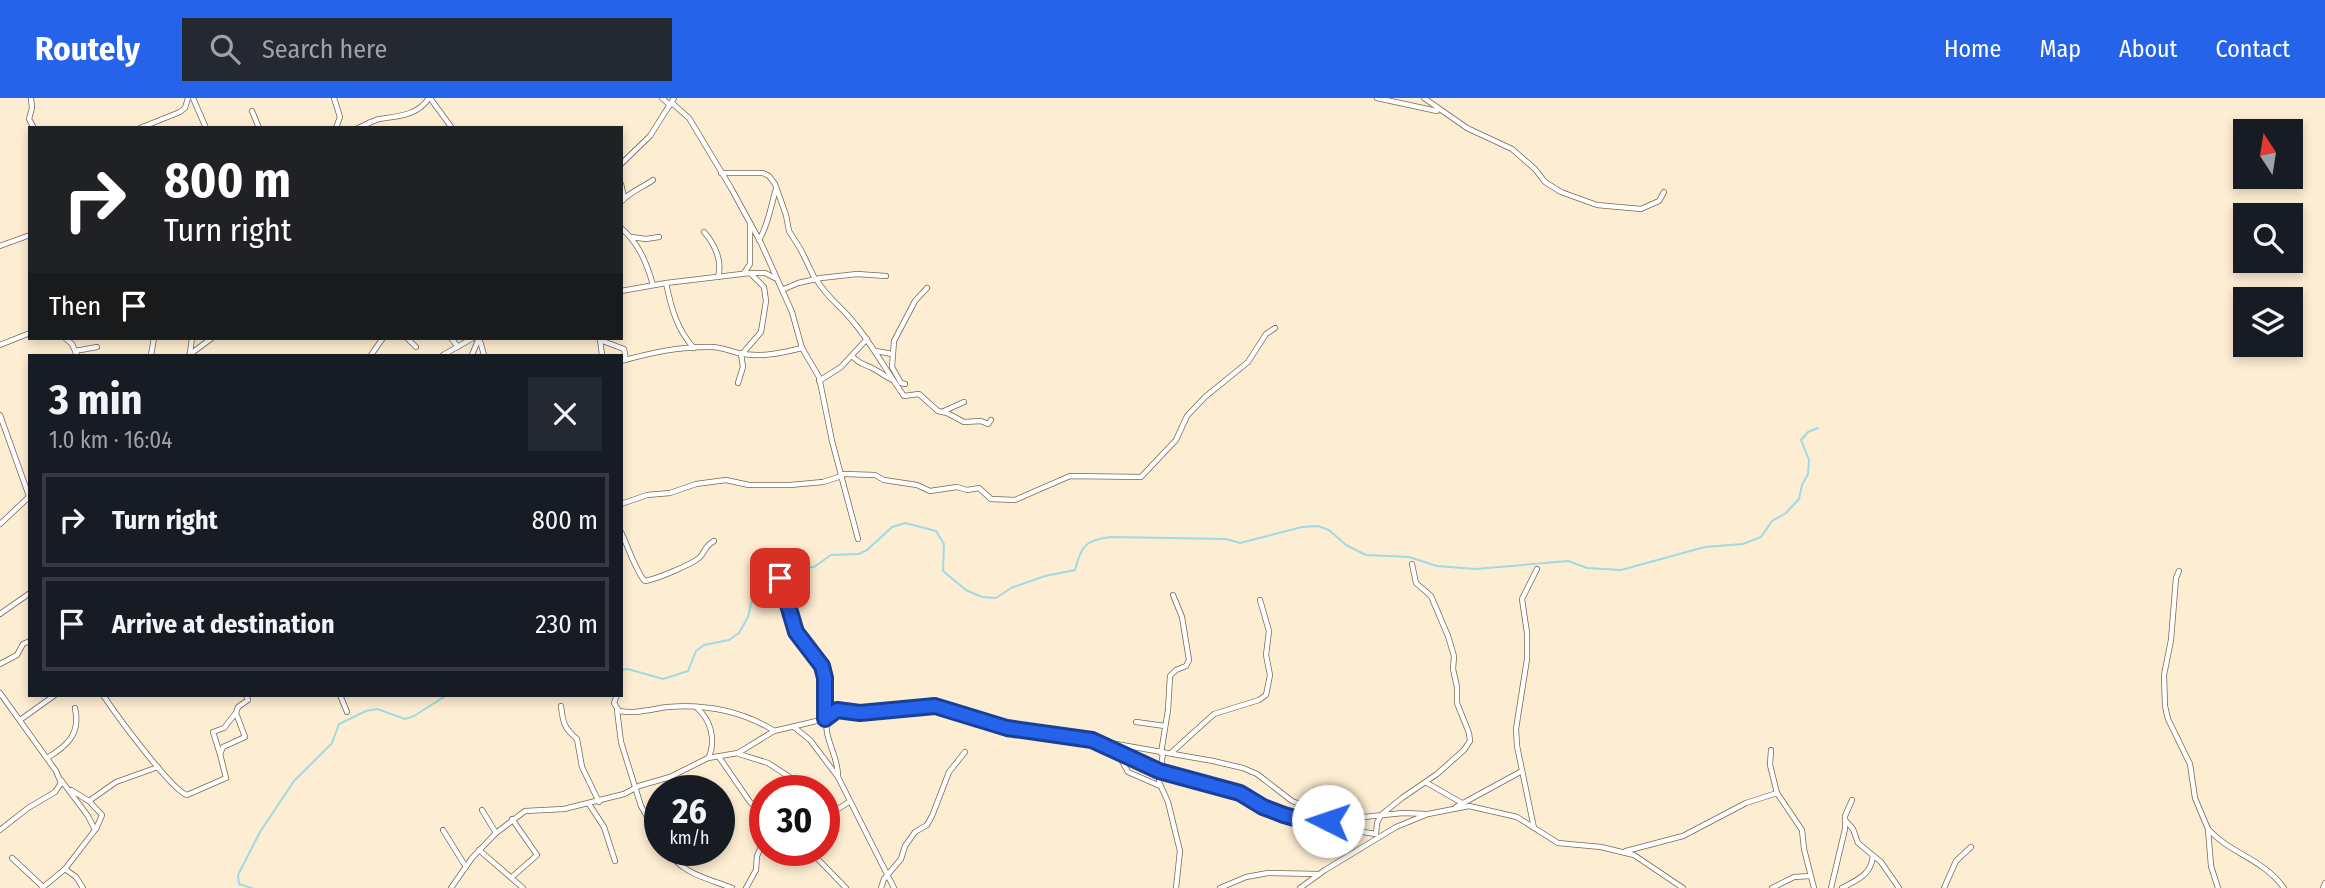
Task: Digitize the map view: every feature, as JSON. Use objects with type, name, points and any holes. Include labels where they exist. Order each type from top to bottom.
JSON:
[{"type":"street","points":[[31,98],[29,119],[33,126]]},
{"type":"street","points":[[145,126],[180,112],[191,98]]},
{"type":"street","points":[[191,98],[205,126]]},
{"type":"street","points":[[334,98],[340,117],[337,126]]},
{"type":"street","points":[[363,126],[379,120],[403,117],[429,98],[450,126]]},
{"type":"street","points":[[662,98],[672,102],[689,118],[759,240],[792,312],[802,348],[820,381],[858,539]]},
{"type":"street","points":[[1377,98],[1441,111]]},
{"type":"street","points":[[1424,98],[1479,135],[1512,149],[1550,186],[1597,205],[1641,209],[1659,201],[1664,192]]},
{"type":"street","points":[[623,162],[650,136],[672,102]]},
{"type":"street","points":[[252,111],[258,126]]},
{"type":"street","points":[[721,173],[763,173],[769,176],[786,215],[789,231],[824,293],[867,339],[904,396],[922,395],[931,406],[964,422],[981,421],[988,424],[991,420]]},
{"type":"street","points":[[623,200],[653,180]]},
{"type":"street","points":[[759,240],[766,229],[767,214],[776,188]]},
{"type":"street","points":[[743,274],[750,264],[750,224]]},
{"type":"street","points":[[623,230],[644,258],[653,285]]},
{"type":"street","points":[[704,232],[716,246],[720,272],[718,278]]},
{"type":"street","points":[[0,246],[28,236]]},
{"type":"street","points":[[630,237],[659,237]]},
{"type":"street","points":[[623,291],[750,273],[765,273],[776,278]]},
{"type":"street","points":[[741,354],[761,332],[766,301],[764,286],[750,273]]},
{"type":"street","points":[[782,290],[816,279],[857,274],[886,276]]},
{"type":"street","points":[[666,283],[676,319],[695,349]]},
{"type":"street","points":[[905,384],[901,383],[893,370],[892,354],[899,328],[915,301],[928,288]]},
{"type":"street","points":[[623,503],[647,495],[670,493],[696,484],[726,480],[749,485],[790,485],[823,482],[843,475],[875,475],[884,480],[916,484],[930,491],[957,487],[967,490],[979,488],[991,499],[1015,500],[1070,476],[1142,477],[1176,440],[1184,419],[1248,362],[1266,334],[1275,328]]},
{"type":"street","points":[[0,345],[28,335]]},
{"type":"street","points":[[820,381],[841,368],[867,339]]},
{"type":"street","points":[[190,354],[209,340]]},
{"type":"street","points":[[409,340],[416,347]]},
{"type":"street","points":[[453,340],[458,346]]},
{"type":"street","points":[[445,354],[469,340]]},
{"type":"street","points":[[602,340],[624,349],[624,361],[673,348],[715,347],[741,354],[774,354],[802,348]]},
{"type":"street","points":[[76,353],[97,347]]},
{"type":"street","points":[[876,351],[892,354]]},
{"type":"street","points":[[738,383],[743,367],[741,354]]},
{"type":"street","points":[[852,356],[859,364],[871,367],[893,380]]},
{"type":"street","points":[[943,412],[964,402]]},
{"type":"street","points":[[0,415],[28,493]]},
{"type":"street","points":[[0,524],[28,497]]},
{"type":"street","points":[[623,537],[641,579],[645,581],[666,576],[699,558],[705,547],[715,541]]},
{"type":"street","points":[[1378,835],[1377,823],[1381,816],[1402,798],[1427,783],[1464,750],[1470,738],[1457,703],[1454,656],[1447,634],[1431,596],[1416,583],[1412,564]]},
{"type":"street","points":[[1534,828],[1516,737],[1516,715],[1527,659],[1527,633],[1522,599],[1536,569]]},
{"type":"street","points":[[2179,571],[2176,578],[2171,640],[2165,663],[2165,706],[2168,719],[2188,760],[2195,798],[2208,829],[2211,866],[2218,888]]},
{"type":"street","points":[[780,578],[796,632],[822,666],[825,678],[826,732],[838,765],[838,775]]},
{"type":"street","points":[[0,614],[28,594]]},
{"type":"street","points":[[1173,595],[1184,626],[1189,660],[1186,666],[1170,676],[1164,753],[1159,771],[1160,786],[1167,798],[1180,851],[1176,888]]},
{"type":"street","points":[[1164,753],[1178,749],[1218,711],[1259,700],[1266,695],[1270,675],[1266,655],[1269,631],[1260,600]]},
{"type":"street","points":[[0,664],[17,655],[23,644],[28,642]]},
{"type":"street","points":[[0,693],[81,806],[95,831]]},
{"type":"street","points":[[20,720],[52,697]]},
{"type":"street","points":[[105,697],[178,791],[187,795],[226,778],[213,732],[224,728],[238,707],[248,700],[247,697]]},
{"type":"street","points":[[341,697],[347,712]]},
{"type":"street","points":[[616,697],[614,703],[621,742],[644,813]]},
{"type":"street","points":[[561,706],[564,724],[569,734],[577,739],[582,767],[599,802]]},
{"type":"street","points":[[451,888],[496,833],[512,819],[529,810],[564,809],[599,802],[670,777],[708,758],[738,753],[774,730],[826,718],[837,710],[860,713],[935,706],[1007,728],[1213,761],[1251,771],[1292,801],[1340,820]]},
{"type":"street","points":[[47,758],[69,742],[77,724],[75,708]]},
{"type":"street","points":[[617,710],[634,713],[662,708],[696,708],[744,715],[774,730]]},
{"type":"street","points":[[696,708],[708,722],[713,737],[708,758]]},
{"type":"street","points":[[220,754],[223,747],[245,737],[236,713]]},
{"type":"street","points":[[1136,722],[1165,726]]},
{"type":"street","points":[[793,726],[810,740],[836,775]]},
{"type":"street","points":[[1092,740],[1159,771],[1233,790],[1263,807],[1291,818],[1324,821],[1403,813],[1427,814]]},
{"type":"street","points":[[1771,750],[1770,765],[1777,793],[1801,830],[1814,888]]},
{"type":"street","points":[[881,888],[884,879],[901,859],[905,846],[915,832],[927,825],[939,804],[949,772],[965,752]]},
{"type":"street","points":[[1116,752],[1128,772],[1160,786]]},
{"type":"street","points":[[738,753],[765,762],[786,775]]},
{"type":"street","points":[[719,757],[749,801]]},
{"type":"street","points":[[89,801],[116,782],[158,767]]},
{"type":"street","points":[[1456,807],[1522,771]]},
{"type":"street","points":[[0,830],[28,808],[55,792],[61,779]]},
{"type":"street","points":[[840,782],[894,888]]},
{"type":"street","points":[[1427,783],[1462,803]]},
{"type":"street","points":[[12,858],[42,887],[65,869],[95,831],[102,815],[89,801],[67,788]]},
{"type":"street","points":[[1625,852],[1683,836],[1745,803],[1777,793]]},
{"type":"street","points":[[1831,888],[1845,819],[1852,800]]},
{"type":"street","points":[[840,808],[849,802]]},
{"type":"street","points":[[589,804],[604,827],[615,860]]},
{"type":"street","points":[[81,806],[94,807]]},
{"type":"street","points":[[1300,888],[1378,835],[1427,814],[1469,806],[1510,815],[1558,844],[1601,847],[1625,852],[1683,888]]},
{"type":"street","points":[[482,810],[496,833]]},
{"type":"street","points":[[512,819],[537,855],[512,877]]},
{"type":"street","points":[[1845,819],[1853,829],[1858,843],[1881,862],[1899,888]]},
{"type":"street","points":[[1324,821],[1344,829],[1378,835]]},
{"type":"street","points":[[2208,829],[2219,840],[2268,869],[2284,888]]},
{"type":"street","points":[[443,830],[466,867]]},
{"type":"street","points":[[1944,888],[1956,861],[1970,847]]},
{"type":"street","points":[[480,850],[523,888]]},
{"type":"street","points":[[1842,888],[1864,876],[1871,866],[1872,855]]},
{"type":"street","points":[[680,866],[693,875],[732,888]]},
{"type":"street","points":[[746,888],[756,866]]},
{"type":"street","points":[[825,866],[846,888]]},
{"type":"street","points":[[65,869],[76,877],[83,888]]},
{"type":"street","points":[[1220,888],[1246,877],[1268,873],[1320,874]]},
{"type":"street","points":[[1772,888],[1794,877],[1810,876]]},
{"type":"waterway","points":[[623,670],[663,679],[688,671],[696,651],[704,645],[729,640],[739,633],[748,617],[755,587],[763,577],[777,569],[814,567],[831,555],[859,554],[892,527],[905,523],[936,531],[944,544],[943,571],[966,590],[982,597],[996,598],[1011,588],[1045,576],[1075,570],[1082,550],[1090,542],[1102,538],[1226,539],[1240,543],[1302,527],[1318,526],[1329,530],[1346,545],[1366,555],[1409,557],[1437,566],[1476,569],[1568,561],[1587,568],[1621,570],[1705,547],[1743,544],[1761,537],[1772,521],[1786,513],[1799,499],[1808,474],[1809,460],[1801,440],[1808,432],[1818,428]]},
{"type":"waterway","points":[[252,888],[239,884],[238,875],[260,832],[294,781],[332,743],[339,724],[366,711],[377,709],[405,719],[444,697]]},
{"type":"route","points":[[780,578],[799,639],[822,666],[825,678],[825,719],[837,710],[860,713],[918,706],[940,707],[1007,728],[1092,740],[1159,771],[1233,790],[1284,815],[1328,821]]}]
